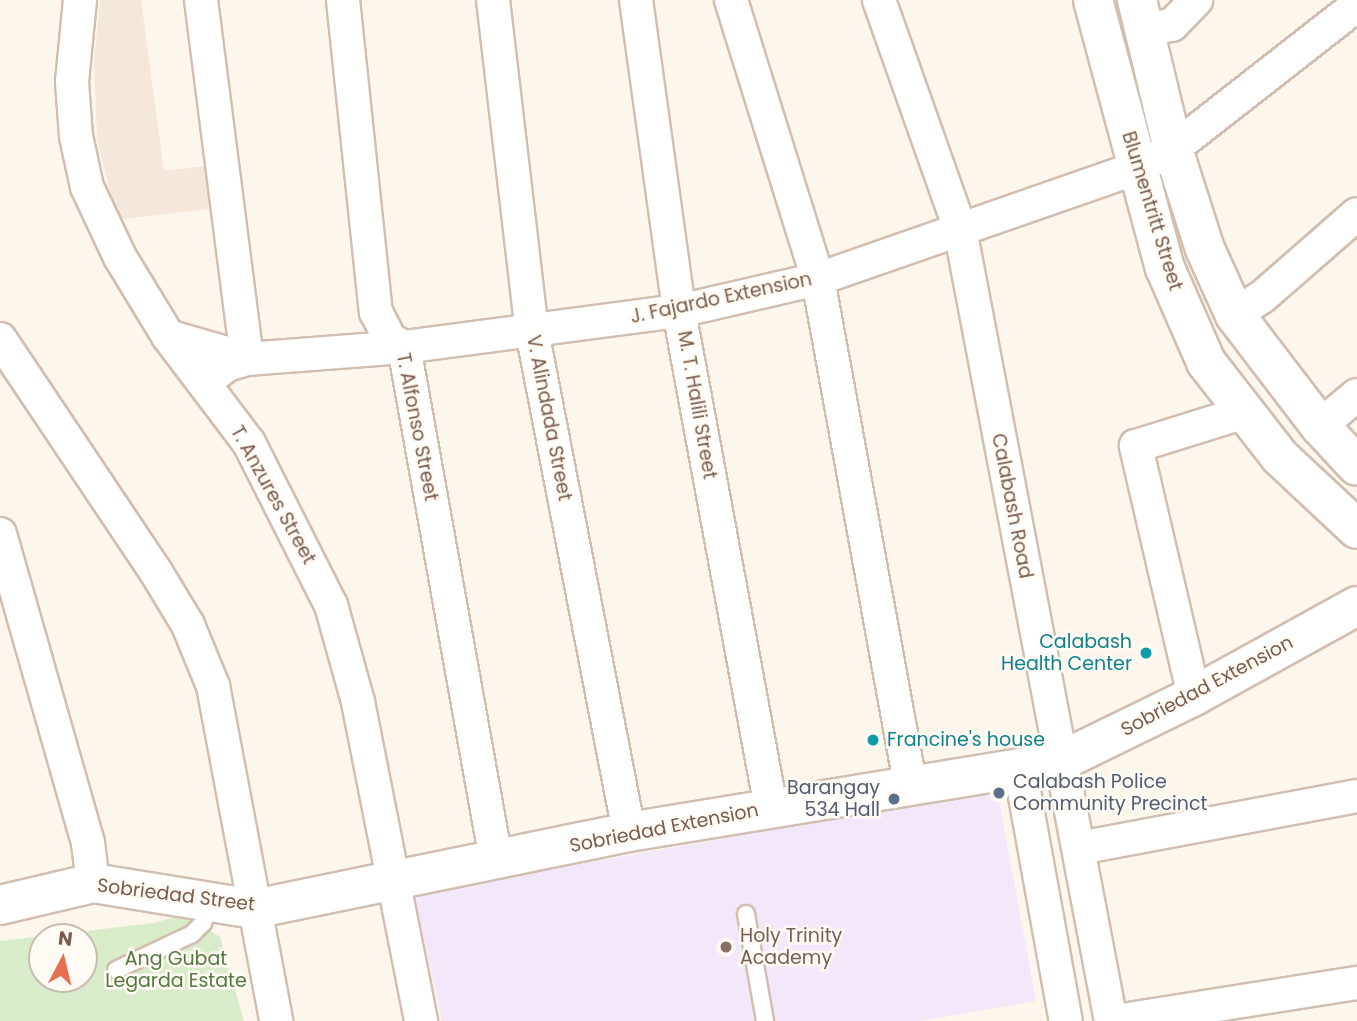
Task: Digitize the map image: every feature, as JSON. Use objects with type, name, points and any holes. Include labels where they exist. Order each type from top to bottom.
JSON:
[{"type":"street","name":"T. Anzures Street","points":[[79,0],[72,82],[76,136],[87,187],[120,257],[168,336],[249,443],[331,605],[358,702],[421,1021]]},
{"type":"street","points":[[201,0],[247,359]]},
{"type":"street","name":"T. Alfonso Street","points":[[343,0],[376,312],[390,338],[404,347],[496,860]]},
{"type":"street","name":"V. Alindada Street","points":[[493,0],[532,331],[629,832]]},
{"type":"street","name":"M. T. Halili Street","points":[[636,0],[679,311],[771,808]]},
{"type":"street","points":[[731,0],[818,279],[911,788]]},
{"type":"street","name":"Calabash Road","points":[[879,0],[960,229],[1111,1021]]},
{"type":"street","name":"Blumentritt Street","points":[[1093,0],[1165,268],[1206,362],[1242,413],[1280,457],[1357,529]]},
{"type":"street","points":[[1141,15],[1172,25],[1196,0]]},
{"type":"street","name":"J. Fajardo Extension","points":[[204,383],[227,365],[247,359],[404,347],[679,311],[818,279],[1137,168],[1173,149],[1351,5]]},
{"type":"street","name":"Blumentritt Street","points":[[1141,15],[1173,149],[1205,249],[1235,315],[1320,426],[1357,466]]},
{"type":"street","points":[[1235,315],[1262,297],[1357,214]]},
{"type":"street","name":"J. Fajardo Extension","points":[[168,336],[247,359]]},
{"type":"street","points":[[0,339],[7,368],[141,549],[188,625],[213,687],[276,1021]]},
{"type":"street","points":[[1320,426],[1357,395]]},
{"type":"street","points":[[1194,696],[1136,446],[1242,413]]},
{"type":"street","points":[[0,534],[88,843],[93,883]]},
{"type":"street","name":"Sobriedad Extension","points":[[394,879],[629,832],[911,788],[1060,761],[1194,696],[1357,606]]},
{"type":"street","points":[[1020,769],[1066,1021]]},
{"type":"street","points":[[1079,848],[1357,796]]},
{"type":"street","name":"Sobriedad Street","points":[[0,905],[93,883],[254,909],[394,879]]},
{"type":"street","points":[[1116,1021],[1357,983]]},
{"type":"lane","points":[[116,970],[192,934],[203,923],[211,901]]},
{"type":"lane","points":[[746,914],[765,1021]]},
{"type":"shaded area","points":[[100,0],[141,0],[164,171],[210,165],[216,208],[117,220],[97,140],[94,60]]},
{"type":"shaded area","name":"Holy Trinity Academy","points":[[997,790],[1036,1001],[920,1021],[442,1021],[414,893]]},
{"type":"green space","name":"Ang Gubat Legarda Estate","points":[[184,914],[220,937],[244,1021],[0,1021],[0,941],[28,938],[28,993],[98,993],[98,930],[154,923]]},
{"type":"place","name":"Calabash Health Center","points":[[1146,653]]},
{"type":"place","name":"Francine's house","points":[[873,740]]},
{"type":"place","name":"Calabash Police Community Precinct","points":[[999,793]]},
{"type":"place","name":"Barangay 534 Hall","points":[[894,799]]},
{"type":"place","name":"Holy Trinity Academy","points":[[726,947]]}]
